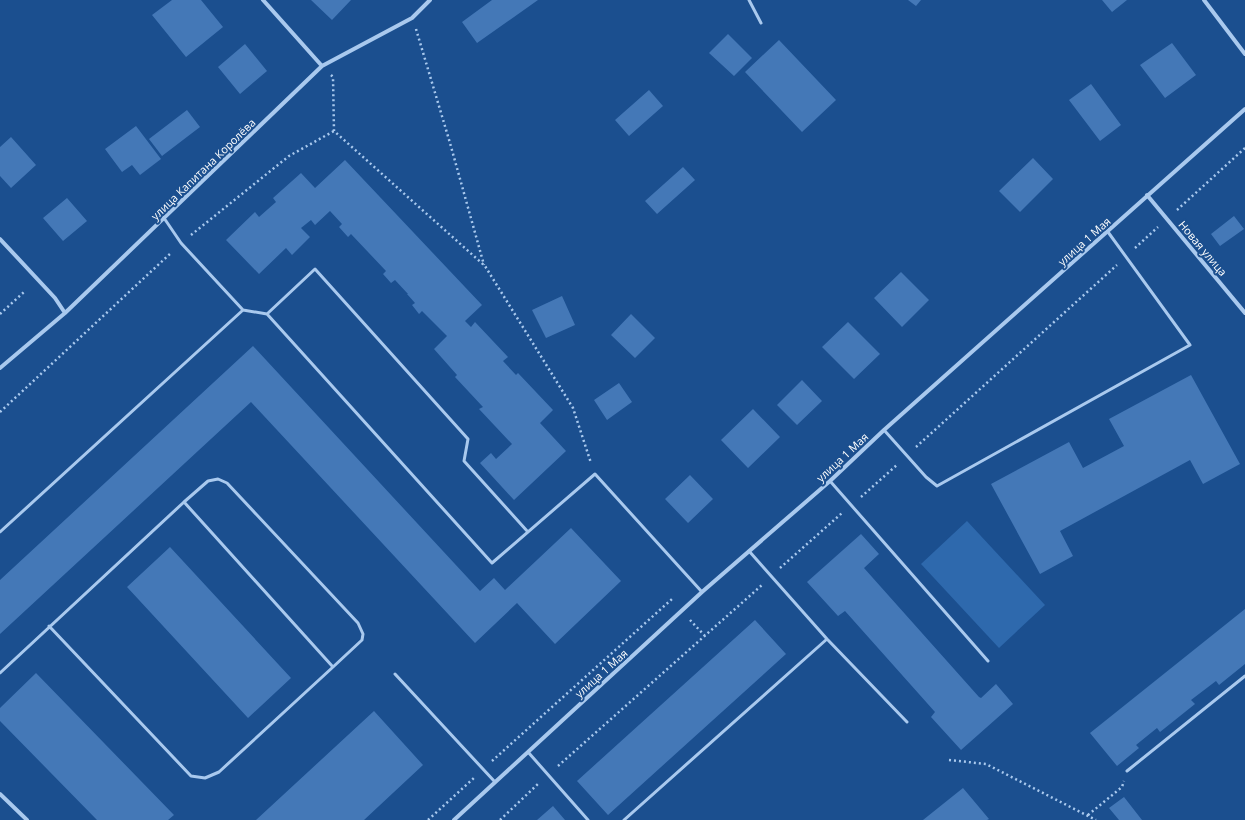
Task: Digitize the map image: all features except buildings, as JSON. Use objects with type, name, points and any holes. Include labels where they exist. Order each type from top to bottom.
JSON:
[{"type":"street","points":[[262,0],[322,66]]},
{"type":"street","name":"улица Капитана Королёва","points":[[0,368],[65,313],[322,66],[412,18],[430,0]]},
{"type":"street","points":[[1204,0],[1245,54]]},
{"type":"street","name":"улица 1 Мая","points":[[454,820],[702,592],[830,481],[884,430],[1108,232],[1147,195],[1245,108]]},
{"type":"street","name":"Новая улица","points":[[1147,195],[1245,313]]},
{"type":"street","points":[[0,239],[55,298],[65,313]]},
{"type":"street","points":[[0,794],[27,820]]},
{"type":"lane","points":[[749,0],[761,23]]},
{"type":"lane","points":[[164,218],[181,244],[243,310],[267,314],[492,563],[595,474],[702,592]]},
{"type":"lane","points":[[884,430],[926,477],[937,486],[1190,345],[1108,232]]},
{"type":"lane","points":[[267,314],[315,269],[468,439],[464,461],[528,532]]},
{"type":"lane","points":[[0,532],[243,310]]},
{"type":"lane","points":[[0,673],[49,626],[208,480],[218,479],[227,484],[358,623],[363,634],[362,640],[219,772],[205,778],[191,776],[49,626]]},
{"type":"lane","points":[[830,481],[988,661]]},
{"type":"lane","points":[[184,502],[333,667]]},
{"type":"lane","points":[[749,551],[828,639],[907,722]]},
{"type":"lane","points":[[624,820],[828,639]]},
{"type":"lane","points":[[395,674],[495,782]]},
{"type":"lane","points":[[1127,771],[1245,676]]},
{"type":"lane","points":[[528,752],[588,820]]},
{"type":"path","points":[[412,18],[485,266],[573,408],[595,474]]},
{"type":"path","points":[[322,66],[333,77],[334,131],[485,266]]},
{"type":"path","points":[[0,412],[181,244],[289,156],[334,131]]},
{"type":"path","points":[[500,820],[548,775],[907,456],[1245,148]]},
{"type":"path","points":[[0,314],[24,292]]},
{"type":"path","points":[[428,820],[672,599]]},
{"type":"path","points":[[949,760],[986,764],[1096,820]]},
{"type":"path","points":[[1088,815],[1122,786],[1127,771]]},
{"type":"shaded area","points":[[967,521],[1045,605],[999,648],[921,564]]}]
